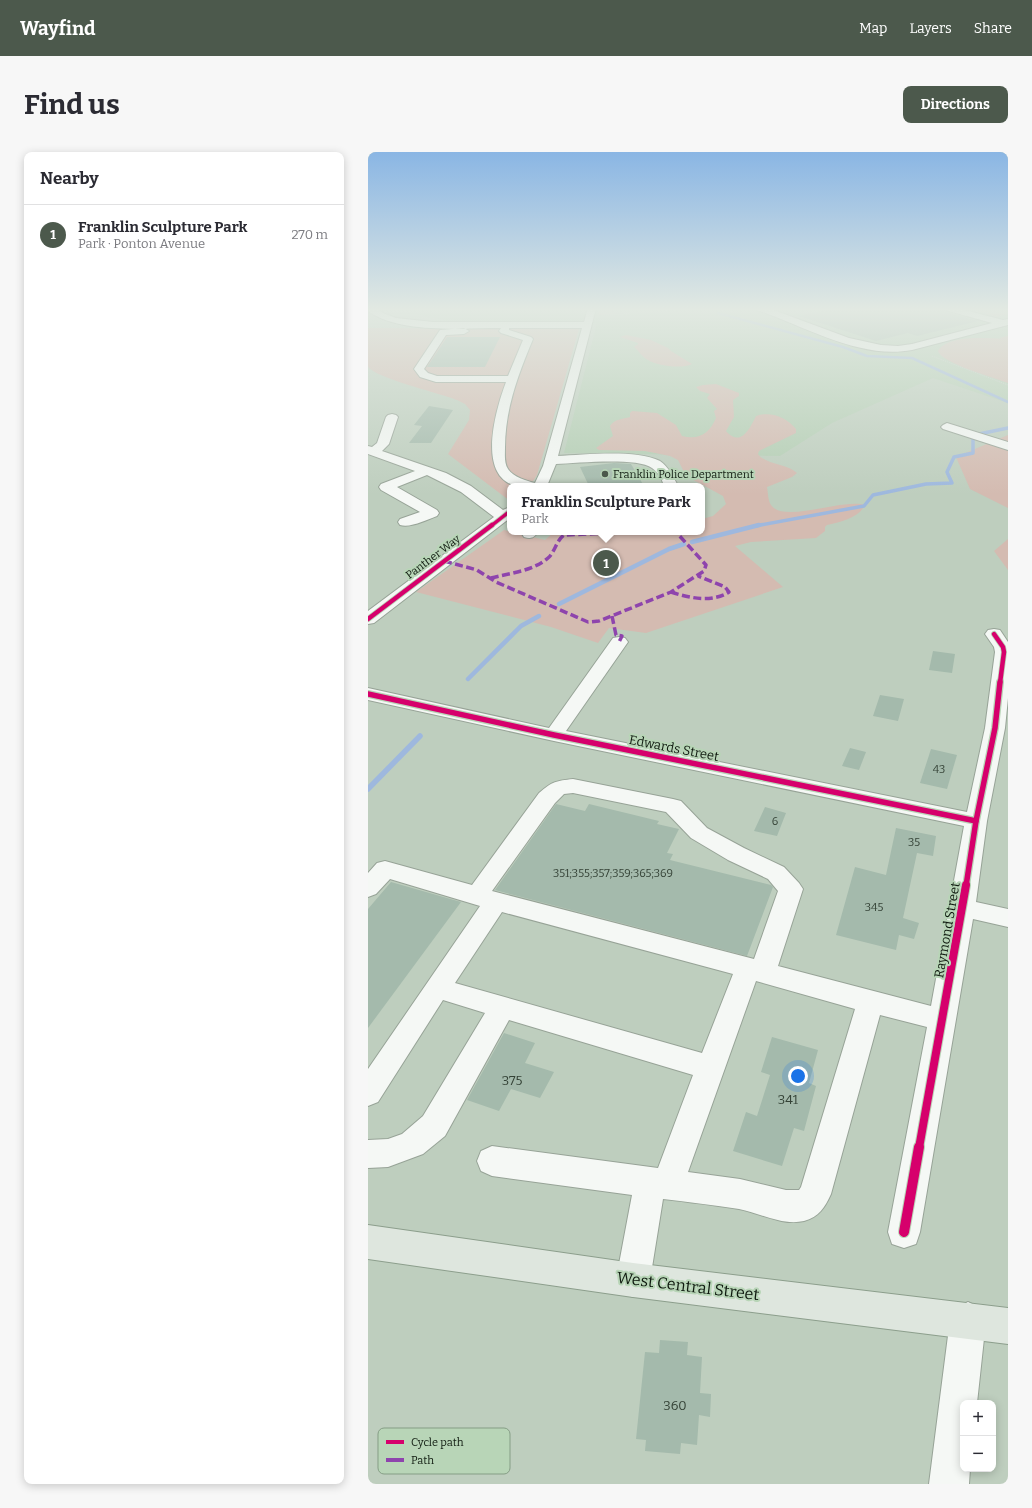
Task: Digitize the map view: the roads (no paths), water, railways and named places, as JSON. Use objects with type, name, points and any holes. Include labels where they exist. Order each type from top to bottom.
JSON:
[{"type":"main road","name":"West Central Street","points":[[368,1242],[633,1280],[1008,1326]]},
{"type":"main road","points":[[968,1320],[1008,1310]]},
{"type":"street","points":[[441,370],[513,374]]},
{"type":"street","points":[[515,370],[501,414],[498,459],[503,472],[520,483]]},
{"type":"street","points":[[542,483],[548,471],[575,370]]},
{"type":"street","points":[[371,451],[382,444],[392,417]]},
{"type":"street","points":[[947,427],[1008,446]]},
{"type":"street","points":[[371,451],[441,476],[466,489],[506,514]]},
{"type":"street","points":[[551,460],[626,458],[650,462],[657,465],[669,483]]},
{"type":"street","points":[[405,522],[432,513],[386,487],[427,471]]},
{"type":"street","name":"Panther Way","points":[[368,619],[506,514]]},
{"type":"street","name":"Raymond Street","points":[[904,1232],[963,908],[976,821],[994,728],[1004,652],[1003,647],[994,634]]},
{"type":"street","points":[[554,735],[619,642]]},
{"type":"street","name":"Edwards Street","points":[[368,694],[554,735],[976,821]]},
{"type":"street","points":[[372,1079],[437,988],[486,899],[547,798],[558,788],[566,786],[578,787],[673,806],[699,833],[736,854],[776,872],[791,889],[659,1183],[633,1280]]},
{"type":"street","points":[[368,888],[384,869],[486,899],[870,1002],[943,1020]]},
{"type":"street","points":[[963,908],[1008,918]]},
{"type":"street","points":[[437,988],[710,1068]]},
{"type":"street","points":[[492,1161],[740,1194],[786,1206],[804,1205],[811,1200],[815,1194],[870,1002]]},
{"type":"street","points":[[368,1154],[388,1152],[412,1144],[434,1126],[503,1007]]},
{"type":"street","points":[[949,1484],[968,1320]]},
{"type":"waterway","points":[[939,370],[1008,402]]},
{"type":"waterway","points":[[755,526],[864,506],[873,495],[926,484],[952,483],[947,472],[954,457],[973,453],[973,437],[979,434],[1008,428]]},
{"type":"waterway","points":[[692,542],[755,526]]},
{"type":"waterway","points":[[559,604],[669,549],[684,544]]},
{"type":"waterway","points":[[468,679],[521,626],[539,616]]},
{"type":"waterway","points":[[368,789],[420,736]]},
{"type":"place","name":"Franklin Police Department","points":[[605,474]]},
{"type":"place","name":"Franklin Sculpture Park","points":[[606,563]]}]
